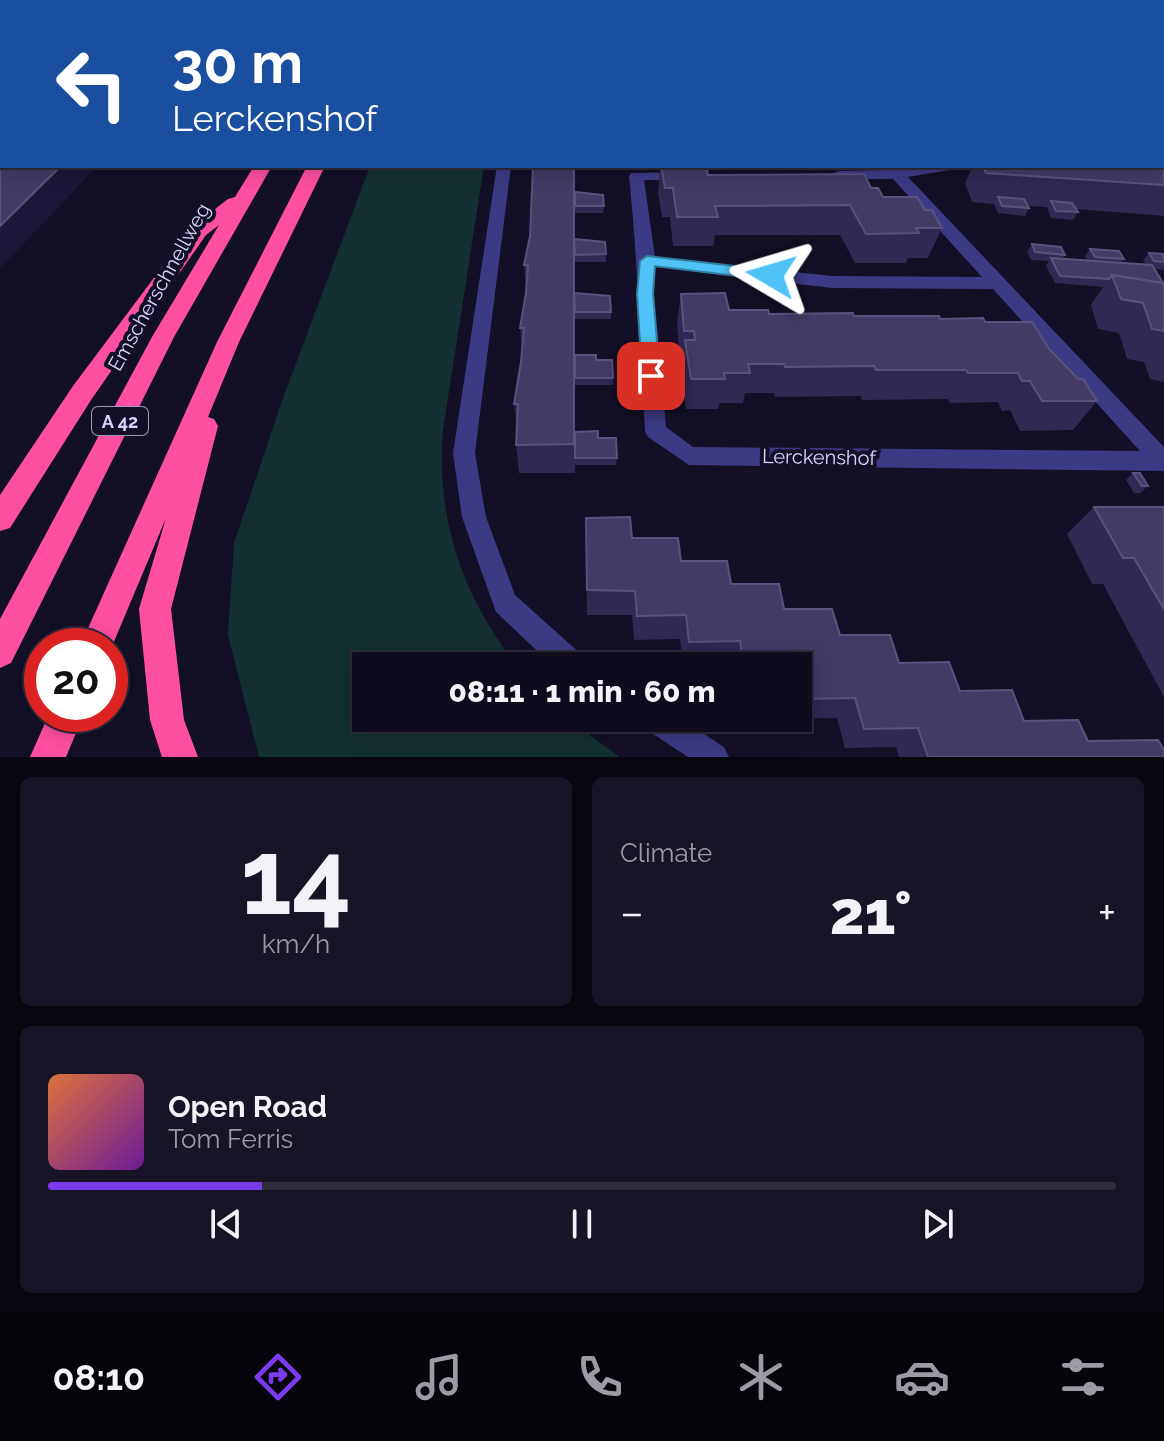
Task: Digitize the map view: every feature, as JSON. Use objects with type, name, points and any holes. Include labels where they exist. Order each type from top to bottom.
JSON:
[{"type":"highway","name":"Emscherschnellweg","points":[[0,652],[163,337],[262,168]]},
{"type":"highway","points":[[104,628],[228,342],[315,168]]},
{"type":"highway","points":[[0,519],[82,393],[199,231],[246,194]]},
{"type":"highway","points":[[180,757],[167,720],[155,609],[228,342]]},
{"type":"highway","points":[[48,757],[59,732]]},
{"type":"street","points":[[504,168],[464,453],[474,517],[505,603],[558,652]]},
{"type":"street","points":[[821,175],[927,168]]},
{"type":"street","name":"Lerckenshof","points":[[893,170],[994,283],[1163,461]]},
{"type":"street","name":"Lerckenshof","points":[[697,176],[636,176],[647,261],[645,294],[656,431],[689,456],[1163,461]]},
{"type":"street","points":[[647,261],[832,282],[994,283]]},
{"type":"street","points":[[676,732],[714,757]]},
{"type":"green space","points":[[369,168],[484,168],[443,430],[442,463],[449,526],[457,555],[481,612],[507,652],[352,652],[352,732],[585,732],[620,757],[259,757],[228,635],[234,543],[283,398]]},
{"type":"building","points":[[0,168],[59,168],[0,226]]},
{"type":"building","points":[[533,168],[574,168],[574,444],[516,445],[518,404],[514,404],[524,328],[520,328],[528,265],[524,265],[530,236]]},
{"type":"building","points":[[661,168],[706,168],[708,175],[864,174],[871,188],[878,188],[883,197],[917,197],[925,210],[932,210],[942,228],[916,228],[919,233],[866,234],[850,205],[715,206],[718,217],[677,217],[673,188],[665,188]]},
{"type":"building","points":[[984,168],[1164,168],[1164,185],[986,173]]},
{"type":"building","points":[[575,192],[603,195],[604,206],[575,206]]},
{"type":"building","points":[[998,197],[1024,199],[1029,208],[1002,206]]},
{"type":"building","points":[[1051,201],[1072,203],[1078,212],[1056,211]]},
{"type":"building","points":[[574,239],[605,242],[606,254],[575,255]]},
{"type":"building","points":[[1032,244],[1061,247],[1065,255],[1035,252]]},
{"type":"building","points":[[1090,249],[1119,251],[1124,259],[1095,257]]},
{"type":"building","points":[[1149,253],[1164,254],[1164,262],[1154,261]]},
{"type":"building","points":[[1051,258],[1152,265],[1163,283],[1112,275],[1109,279],[1060,276]]},
{"type":"building","points":[[1112,275],[1164,283],[1164,331],[1152,329],[1143,303],[1121,299]]},
{"type":"building","points":[[574,293],[610,296],[611,312],[575,312]]},
{"type":"building","points":[[725,293],[729,310],[768,310],[769,314],[853,313],[854,316],[939,316],[940,319],[983,318],[985,322],[1032,322],[1049,349],[1078,379],[1083,379],[1097,401],[1042,401],[1030,381],[1022,381],[1018,373],[968,373],[966,370],[876,370],[874,366],[785,367],[784,364],[748,364],[750,373],[724,373],[725,379],[691,379],[685,340],[695,340],[694,331],[684,331],[681,294]]},
{"type":"building","points":[[575,355],[596,355],[596,360],[612,360],[613,378],[575,378]]},
{"type":"building","points":[[598,431],[598,438],[616,438],[617,458],[575,458],[575,432]]},
{"type":"building","points":[[1133,473],[1140,473],[1148,486],[1142,486]]},
{"type":"building","points":[[1094,507],[1164,507],[1164,609],[1134,558],[1123,558]]},
{"type":"building","points":[[630,517],[632,538],[678,538],[681,561],[727,561],[731,584],[779,584],[784,609],[832,609],[840,635],[890,635],[899,663],[949,662],[960,691],[1012,690],[1024,721],[1078,720],[1088,741],[1158,740],[1164,757],[928,757],[918,728],[864,729],[855,698],[812,699],[812,652],[742,652],[740,641],[689,642],[686,615],[637,616],[635,591],[587,590],[586,518]]},
{"type":"route","points":[[651,376],[645,294],[647,261],[771,275]]}]
